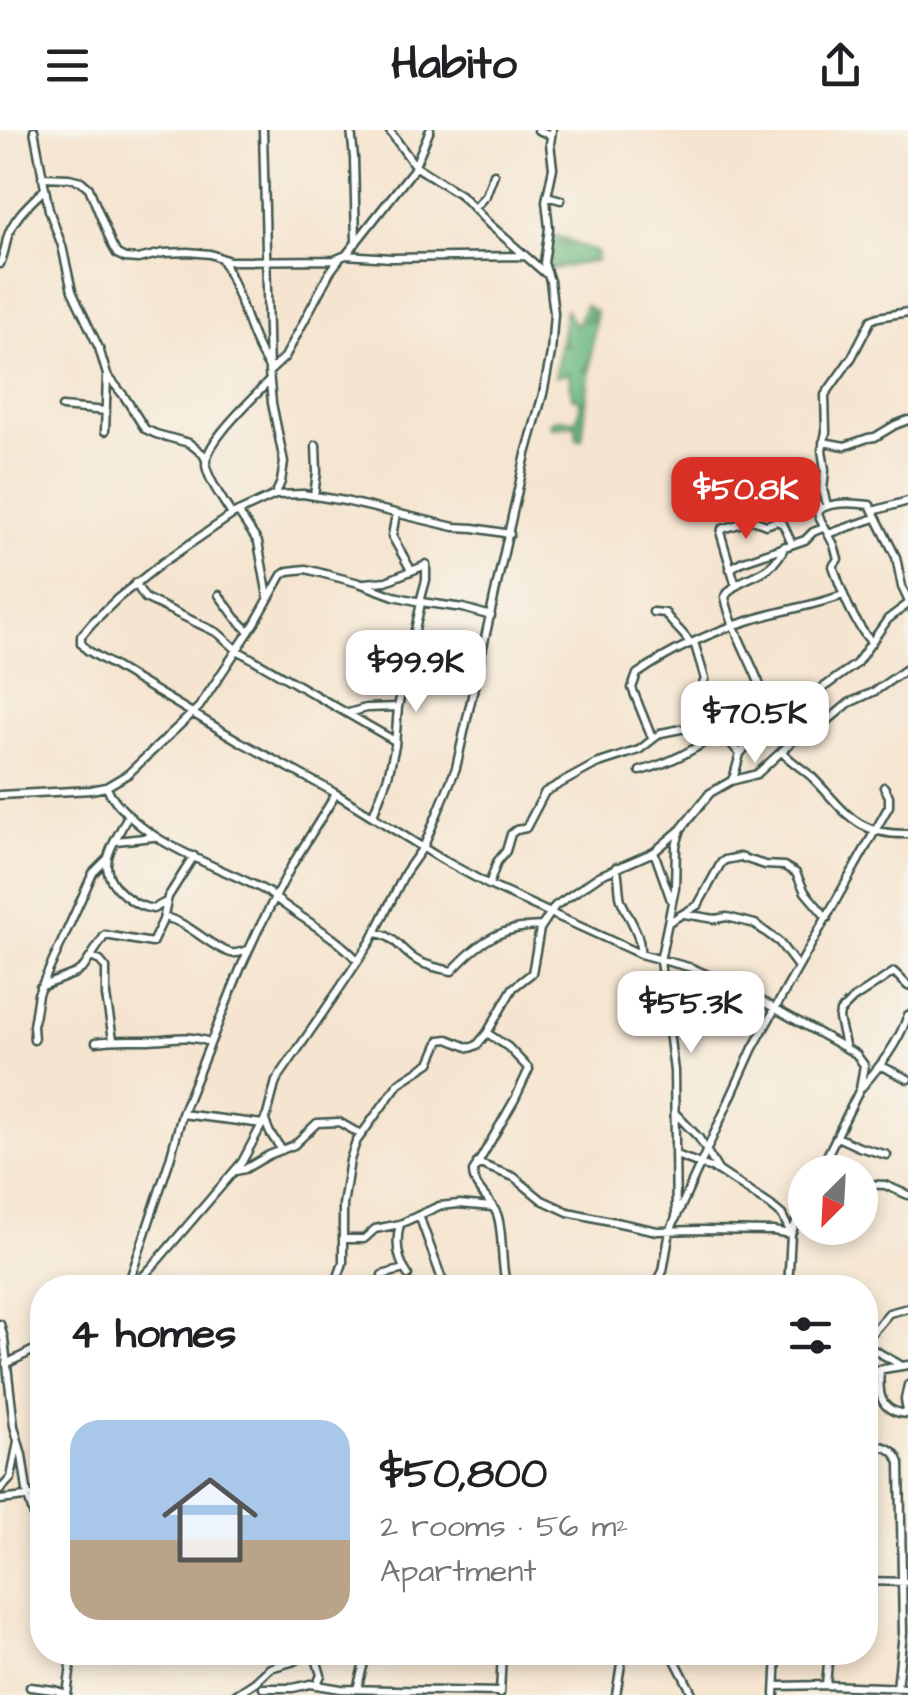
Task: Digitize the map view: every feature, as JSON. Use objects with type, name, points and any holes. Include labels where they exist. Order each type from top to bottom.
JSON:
[{"type":"street","points":[[272,130],[263,131],[262,169],[269,381],[284,462],[282,482],[275,495]]},
{"type":"street","points":[[352,130],[356,244]]},
{"type":"street","points":[[390,130],[415,166],[456,191],[547,276]]},
{"type":"street","points":[[269,369],[285,357],[330,272],[415,166],[430,130]]},
{"type":"street","points":[[142,1275],[236,1170],[264,1122],[276,1080],[358,960],[424,846],[456,768],[551,353],[554,313],[544,263],[549,228],[547,196],[553,168],[551,133],[538,130]]},
{"type":"street","points":[[36,132],[44,189],[72,292],[107,375],[145,429],[190,443],[203,454],[210,475],[258,542],[268,598]]},
{"type":"street","points":[[474,208],[486,196],[494,174]]},
{"type":"street","points":[[42,177],[81,181],[89,188],[112,245],[121,256],[131,260],[188,252],[229,261],[267,262],[342,257],[526,256]]},
{"type":"street","points":[[0,264],[16,220],[44,189]]},
{"type":"street","points":[[547,196],[561,200]]},
{"type":"street","points":[[220,258],[269,369]]},
{"type":"street","points":[[824,507],[825,395],[852,357],[868,324],[875,318],[908,312]]},
{"type":"street","points":[[105,431],[107,375]]},
{"type":"street","points":[[206,460],[220,433],[269,381]]},
{"type":"street","points":[[62,408],[106,411]]},
{"type":"street","points":[[823,442],[844,446],[876,437],[908,420]]},
{"type":"street","points":[[314,496],[316,445]]},
{"type":"street","points":[[746,522],[742,495],[755,486],[797,488],[824,507]]},
{"type":"street","points":[[510,534],[454,528],[314,496],[275,495],[235,513],[135,584],[92,623],[80,643],[240,742],[490,885],[640,954],[692,968],[846,1046],[864,1062],[860,1089]]},
{"type":"street","points":[[730,569],[805,540],[813,532],[908,501]]},
{"type":"street","points":[[731,781],[740,754],[750,740],[856,664],[888,619],[908,602],[896,557],[868,504],[824,507],[818,512],[836,551],[838,559],[833,566],[854,620],[871,642]]},
{"type":"street","points":[[396,514],[392,536],[411,570]]},
{"type":"street","points":[[736,586],[720,532],[754,520],[764,525],[780,522],[788,545]]},
{"type":"street","points":[[770,722],[762,688],[725,597],[728,590],[771,568],[788,545]]},
{"type":"street","points":[[896,557],[906,552]]},
{"type":"street","points":[[359,584],[386,581],[426,564],[388,776],[373,815]]},
{"type":"street","points":[[0,795],[91,790],[106,787],[128,774],[204,702],[282,575],[294,570],[306,569],[420,602],[452,605],[491,616]]},
{"type":"street","points":[[135,584],[144,598],[218,633],[237,650],[395,741]]},
{"type":"street","points":[[652,738],[632,688],[634,677],[692,643],[734,626],[843,594]]},
{"type":"street","points":[[219,595],[249,631]]},
{"type":"street","points":[[653,612],[666,613],[672,625],[692,643],[705,679],[701,689]]},
{"type":"street","points":[[339,1275],[343,1263],[346,1184],[360,1134],[404,1078],[430,1064],[440,1040],[448,1039],[470,1048],[477,1046],[509,993],[532,973],[541,926],[549,913],[588,882],[654,852],[680,830],[710,793],[731,781],[757,774],[794,740],[908,668]]},
{"type":"street","points":[[348,714],[366,708],[398,707]]},
{"type":"street","points":[[640,771],[678,760],[747,709]]},
{"type":"street","points":[[490,885],[496,862],[506,850],[511,834],[526,828],[545,792],[596,764],[639,750],[671,729],[701,725],[708,740]]},
{"type":"street","points":[[720,732],[740,754]]},
{"type":"street","points":[[782,752],[856,823],[875,832],[908,834]]},
{"type":"street","points":[[106,787],[128,815],[156,837],[249,882],[348,949],[358,960]]},
{"type":"street","points":[[661,1275],[670,1231],[752,1048],[875,832],[890,802],[884,788]]},
{"type":"street","points":[[134,1275],[182,1114],[248,950],[292,865],[336,794]]},
{"type":"street","points":[[128,815],[108,859],[110,880],[144,908],[153,909],[166,902]]},
{"type":"street","points":[[676,1218],[676,1113],[660,961],[676,879],[680,830]]},
{"type":"street","points":[[115,841],[156,837]]},
{"type":"street","points":[[654,852],[672,901]]},
{"type":"street","points":[[40,987],[76,973],[108,935],[150,944],[164,917],[166,902],[194,856]]},
{"type":"street","points":[[668,922],[702,901],[721,863],[740,857],[782,865],[794,872],[804,892],[827,918]]},
{"type":"street","points":[[34,1040],[40,987],[93,873],[108,859]]},
{"type":"street","points":[[616,867],[621,898],[641,945],[640,954]]},
{"type":"street","points":[[683,914],[727,917],[755,924],[779,942],[798,967]]},
{"type":"street","points":[[164,917],[189,926],[232,953],[248,950]]},
{"type":"street","points":[[375,933],[394,939],[418,960],[452,971],[479,944],[499,933],[541,926]]},
{"type":"street","points":[[91,957],[106,968],[113,1039]]},
{"type":"street","points":[[846,1046],[838,1018],[843,1008],[894,972],[908,986]]},
{"type":"street","points":[[828,1155],[860,1089],[905,1032],[908,1015]]},
{"type":"street","points":[[488,1033],[529,1068],[473,1172],[474,1182],[499,1220],[504,1275]]},
{"type":"street","points":[[96,1042],[190,1036],[210,1042]]},
{"type":"street","points":[[881,1066],[908,1079]]},
{"type":"street","points":[[676,1113],[699,1138],[719,1171]]},
{"type":"street","points":[[182,1114],[264,1122]]},
{"type":"street","points":[[264,1122],[282,1150]]},
{"type":"street","points":[[236,1170],[296,1144],[317,1123],[345,1123],[360,1134]]},
{"type":"street","points":[[837,1137],[887,1155]]},
{"type":"street","points":[[676,1156],[719,1171],[778,1211],[788,1229]]},
{"type":"street","points":[[477,1163],[514,1177],[542,1200],[568,1212],[657,1232],[788,1234]]},
{"type":"street","points":[[878,1185],[908,1195]]},
{"type":"street","points":[[343,1238],[364,1238],[375,1229],[400,1224],[450,1204],[493,1207]]},
{"type":"street","points":[[419,1215],[440,1275]]},
{"type":"street","points":[[388,1275],[406,1272],[398,1251],[400,1224]]},
{"type":"street","points":[[789,1275],[790,1245]]},
{"type":"street","points":[[878,1327],[889,1313],[908,1308]]},
{"type":"street","points":[[0,1324],[30,1504]]},
{"type":"street","points":[[878,1350],[904,1365]]},
{"type":"street","points":[[6,1364],[30,1352]]},
{"type":"street","points":[[904,1365],[880,1369],[881,1399],[894,1412],[907,1414],[908,1385]]},
{"type":"street","points":[[0,1490],[11,1478],[18,1440]]},
{"type":"street","points":[[878,1447],[894,1451],[900,1463],[906,1582],[897,1688]]},
{"type":"street","points":[[0,1500],[28,1497]]},
{"type":"street","points":[[878,1581],[906,1582]]},
{"type":"street","points":[[30,1687],[67,1695],[71,1665]]},
{"type":"street","points":[[238,1693],[270,1668],[281,1665]]},
{"type":"street","points":[[316,1685],[321,1674],[317,1665]]},
{"type":"street","points":[[358,1688],[364,1665]]},
{"type":"street","points":[[238,1693],[316,1685],[500,1694],[501,1665]]},
{"type":"street","points":[[616,1695],[621,1665]]},
{"type":"street","points":[[677,1665],[692,1695]]},
{"type":"street","points":[[777,1665],[776,1690],[826,1685],[888,1691],[908,1688]]},
{"type":"street","points":[[826,1685],[827,1665]]},
{"type":"street","points":[[262,1676],[264,1691]]},
{"type":"green space","points":[[555,235],[597,253],[596,261],[551,269],[546,256]]},
{"type":"green space","points":[[585,305],[596,312],[582,439],[577,439],[576,425],[551,427],[550,422],[577,420],[581,401],[572,397],[569,373],[555,377],[566,310],[576,327]]}]
